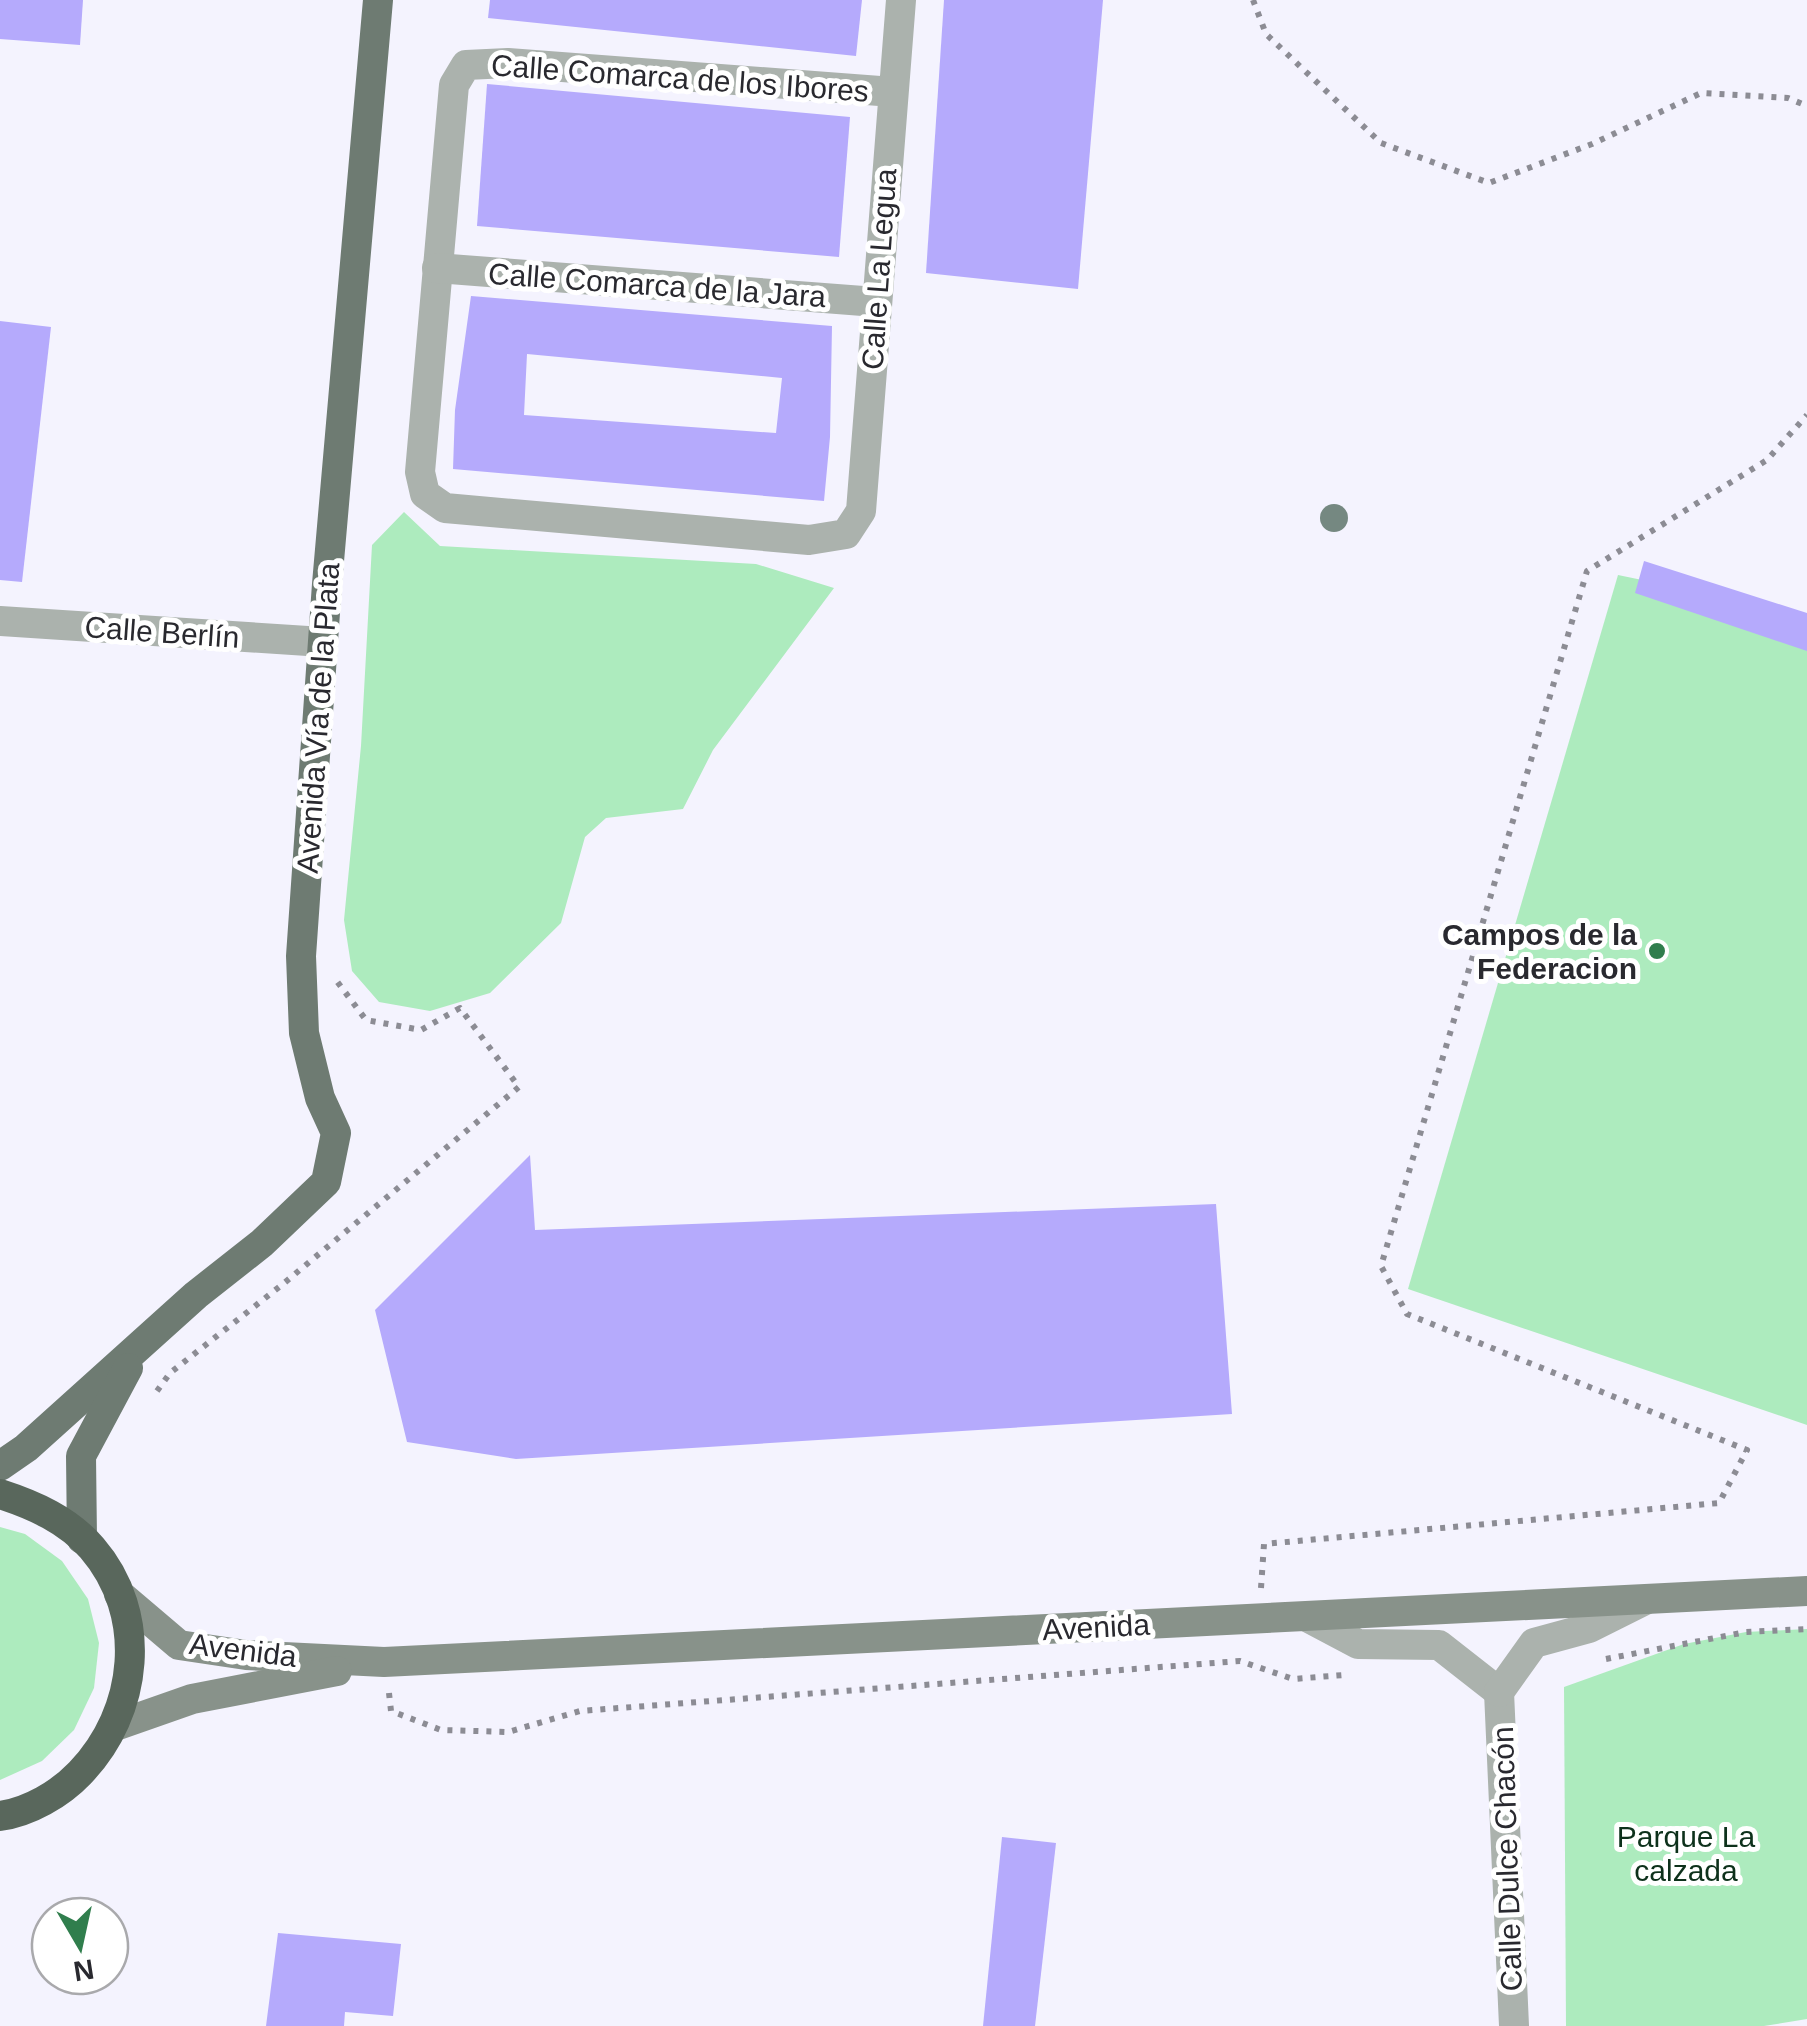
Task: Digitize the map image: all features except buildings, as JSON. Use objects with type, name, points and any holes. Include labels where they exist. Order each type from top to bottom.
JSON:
[{"type":"highway","points":[[0,1494],[32,1504],[82,1538],[106,1568],[119,1594],[130,1639],[130,1678],[115,1726],[96,1757],[71,1782],[41,1802],[2,1819]]},
{"type":"main road","name":"Avenida Vía de la Plata","points":[[0,1466],[26,1448],[196,1295],[262,1243],[326,1182],[336,1134],[320,1098],[304,1032],[301,956],[323,642],[378,0]]},
{"type":"main road","name":"Avenida Vía de la Plata","points":[[82,1538],[81,1456],[139,1348]]},
{"type":"main road","name":"Avenida","points":[[119,1594],[179,1644],[246,1655],[384,1662],[1807,1591]]},
{"type":"main road","name":"Avenida","points":[[115,1726],[192,1698],[384,1662]]},
{"type":"street","name":"Calle La Legua","points":[[438,268],[420,472],[425,494],[445,508],[809,540],[846,534],[860,511],[901,0]]},
{"type":"street","name":"Calle Comarca de los Ibores","points":[[438,268],[454,85],[466,65],[508,63],[893,92]]},
{"type":"street","name":"Calle Comarca de la Jara","points":[[438,268],[876,302]]},
{"type":"street","name":"Calle Berlín","points":[[0,621],[323,642]]},
{"type":"street","points":[[1307,1616],[1358,1644],[1440,1645],[1500,1692],[1534,1643],[1589,1628],[1646,1600]]},
{"type":"street","name":"Calle Dulce Chacón","points":[[1500,1692],[1514,2026]]},
{"type":"path","points":[[1253,0],[1266,34],[1381,144],[1489,184],[1592,144],[1702,92],[1788,98],[1807,106]]},
{"type":"path","points":[[1259,1619],[1264,1544],[1719,1504],[1747,1450],[1407,1314],[1382,1266],[1587,571],[1767,460],[1807,415]]},
{"type":"path","points":[[1593,1661],[1746,1632],[1807,1630]]},
{"type":"path","points":[[391,1710],[441,1730],[508,1732],[580,1711],[1240,1661],[1293,1678],[1352,1674]]},
{"type":"green space","points":[[404,512],[440,546],[756,564],[834,588],[713,750],[683,809],[606,818],[585,837],[561,923],[490,993],[430,1011],[379,1002],[352,971],[344,920],[361,746],[372,545]]},
{"type":"green space","name":"Campos de la Federacion","points":[[1618,575],[1807,614],[1807,1425],[1408,1289]]},
{"type":"green space","points":[[0,1527],[25,1534],[62,1561],[88,1599],[99,1643],[94,1688],[74,1730],[42,1761],[0,1780]]},
{"type":"green space","name":"Parque La calzada","points":[[1807,1629],[1807,2019],[1764,2026],[1566,2026],[1564,1687],[1684,1644],[1746,1632]]},
{"type":"place","name":"Campos de la Federacion","points":[[1657,951]]}]
